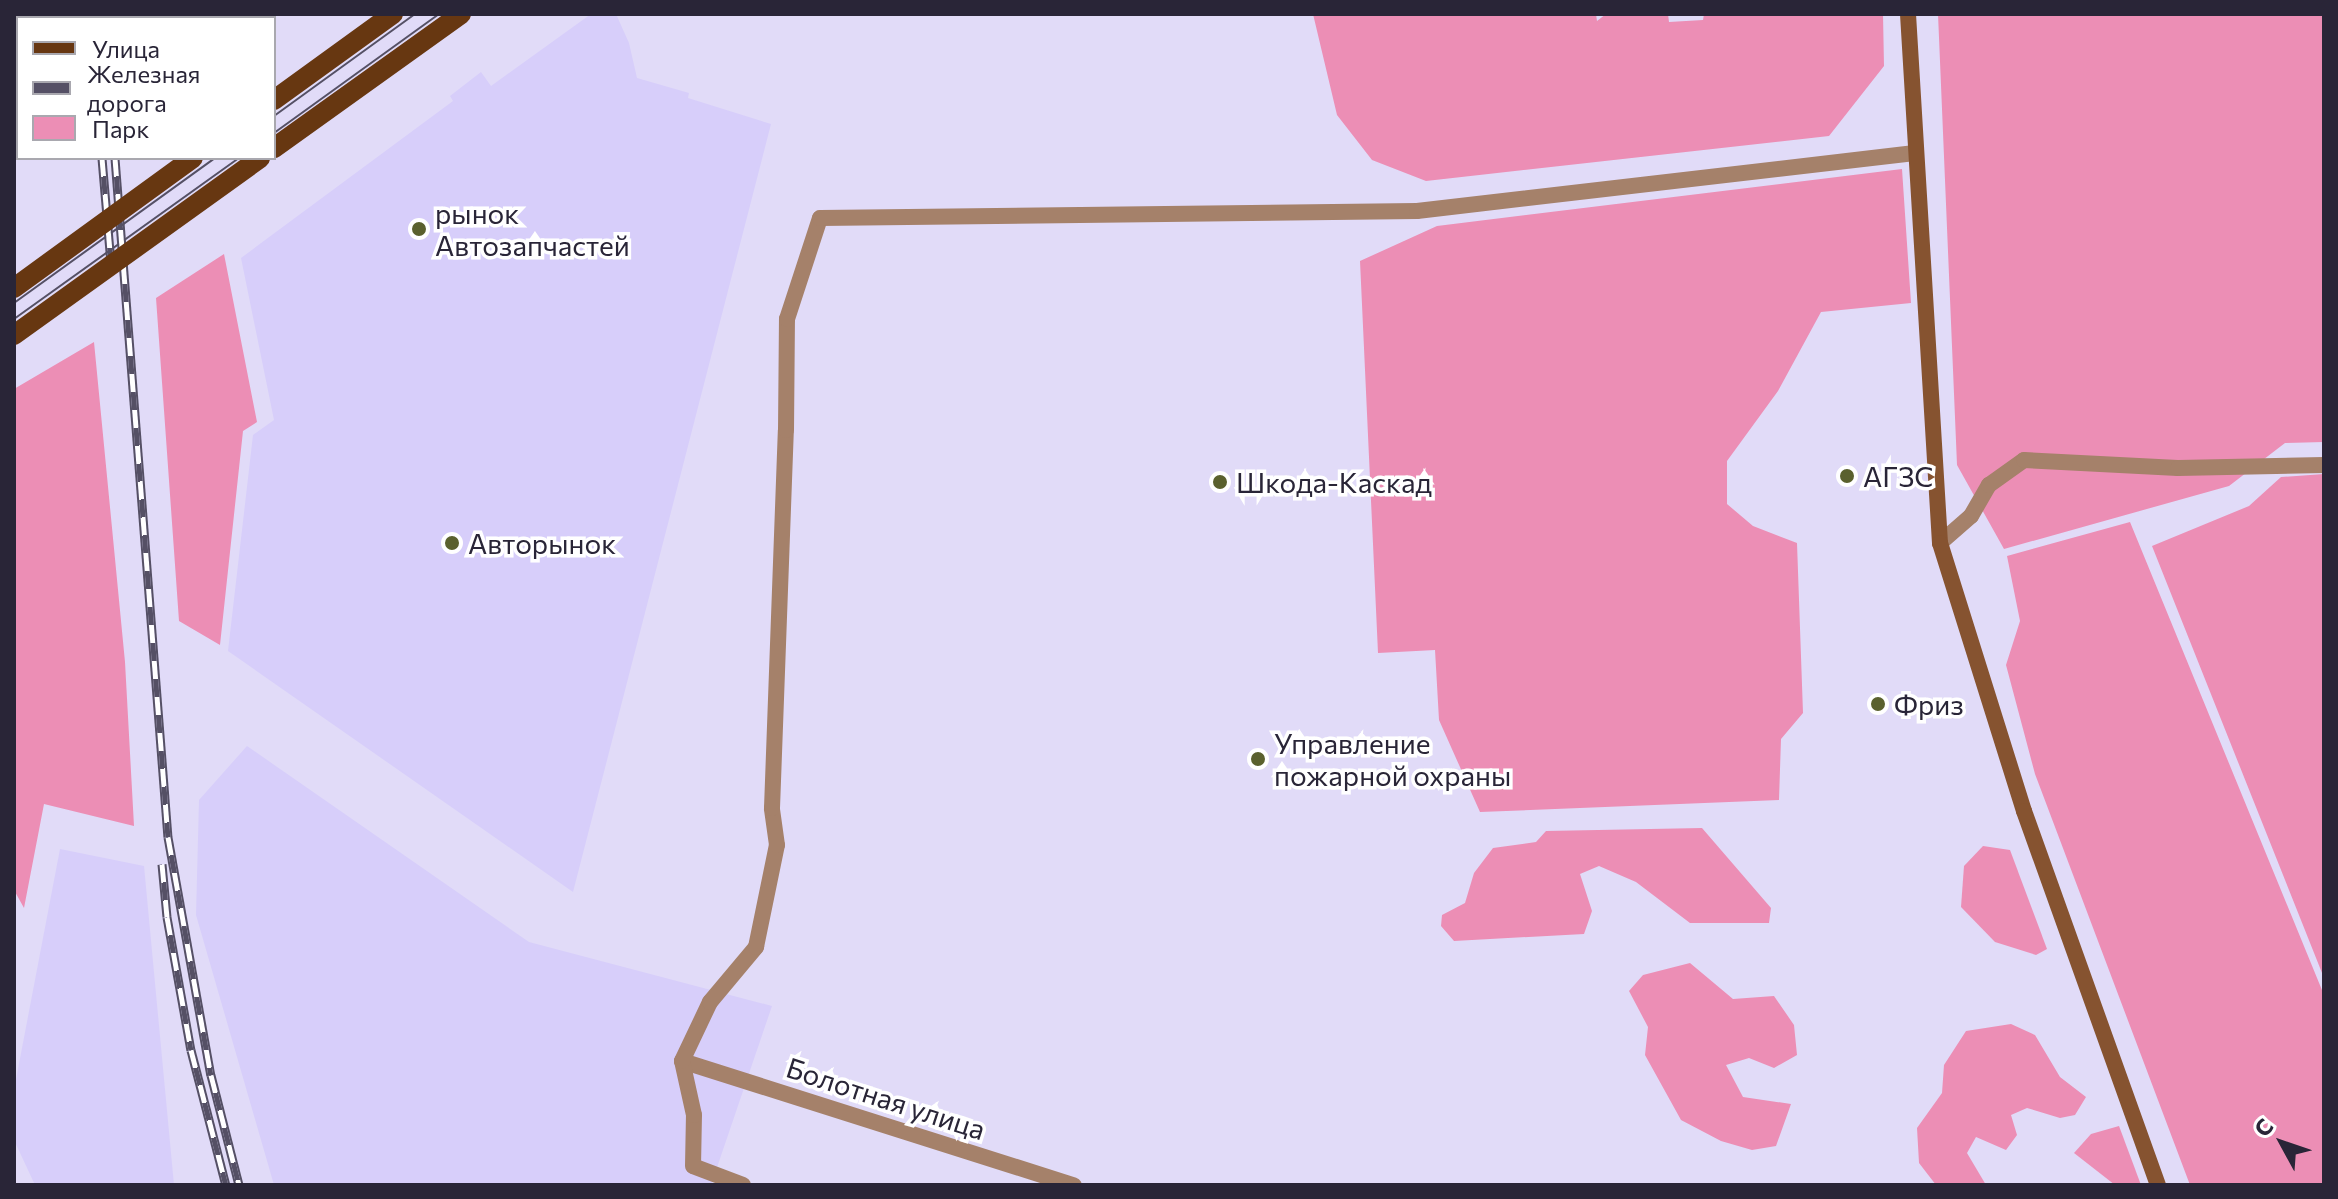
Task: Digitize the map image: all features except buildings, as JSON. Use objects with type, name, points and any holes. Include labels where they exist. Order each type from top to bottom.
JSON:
[{"type":"main road","points":[[276,99],[393,14]]},
{"type":"main road","points":[[276,147],[461,14]]},
{"type":"main road","points":[[1908,14],[1940,543],[2024,811],[2158,1185]]},
{"type":"main road","points":[[14,288],[190,160]]},
{"type":"main road","points":[[14,335],[257,160]]},
{"type":"street","points":[[743,1185],[693,1166],[694,1115],[682,1061],[710,1002],[756,947],[777,845],[772,808],[786,430],[787,319],[820,218],[1417,211],[1915,153]]},
{"type":"street","points":[[1940,543],[1971,516],[1989,485],[2024,460],[2178,468],[2324,465]]},
{"type":"street","name":"Болотная улица","points":[[682,1061],[1074,1185]]},
{"type":"shaded area","name":"Авторынок","points":[[591,14],[616,14],[629,43],[637,78],[689,93],[688,98],[771,124],[573,892],[228,651],[253,435],[274,420],[241,258],[453,101],[450,96],[481,72],[491,86]]},
{"type":"shaded area","points":[[247,746],[529,942],[772,1006],[711,1185],[274,1185],[196,915],[199,800]]},
{"type":"shaded area","points":[[60,849],[144,866],[174,1185],[35,1185],[14,1140],[14,1090]]},
{"type":"green space","points":[[1313,14],[1596,14],[1597,21],[1606,14],[1668,14],[1669,22],[1703,20],[1704,14],[1883,14],[1884,66],[1829,136],[1426,181],[1372,160],[1337,115]]},
{"type":"green space","points":[[1938,14],[2324,14],[2324,442],[2285,443],[2229,486],[2004,549],[1957,465]]},
{"type":"green space","points":[[1902,169],[1911,303],[1821,312],[1778,391],[1727,461],[1727,504],[1753,526],[1797,543],[1803,713],[1781,739],[1779,800],[1480,812],[1439,720],[1435,650],[1378,653],[1360,261],[1437,226]]},
{"type":"green space","points":[[224,254],[257,422],[243,431],[220,645],[179,621],[156,298]]},
{"type":"green space","points":[[94,342],[125,662],[134,826],[44,804],[24,908],[14,890],[14,389]]},
{"type":"green space","points":[[2324,474],[2324,978],[2152,546],[2249,506],[2281,477]]},
{"type":"green space","points":[[2130,522],[2324,995],[2324,1185],[2190,1185],[2035,774],[2006,665],[2020,621],[2007,556]]},
{"type":"green space","points":[[1702,828],[1771,908],[1769,923],[1690,923],[1636,882],[1599,866],[1580,874],[1592,911],[1584,934],[1454,941],[1441,926],[1442,915],[1465,903],[1474,873],[1493,848],[1536,842],[1546,831]]},
{"type":"green space","points":[[1983,846],[2010,850],[2047,949],[2036,955],[1995,942],[1961,907],[1964,866]]},
{"type":"green space","points":[[1690,963],[1733,999],[1774,996],[1794,1025],[1797,1055],[1774,1068],[1749,1058],[1726,1065],[1743,1097],[1791,1104],[1776,1146],[1752,1150],[1721,1141],[1681,1120],[1645,1055],[1648,1027],[1629,991],[1643,975]]},
{"type":"green space","points":[[2011,1024],[2035,1035],[2060,1077],[2086,1097],[2075,1115],[2060,1118],[2027,1108],[2011,1115],[2017,1135],[2006,1150],[1976,1137],[1967,1153],[1986,1185],[1936,1185],[1919,1163],[1917,1128],[1942,1093],[1944,1065],[1966,1031]]},
{"type":"green space","points":[[2119,1126],[2141,1185],[2115,1185],[2074,1153],[2091,1134]]},
{"type":"tram line","points":[[276,115],[415,14]]},
{"type":"tram line","points":[[276,132],[439,14]]},
{"type":"tram line","points":[[14,303],[212,160]]},
{"type":"tram line","points":[[14,319],[236,160]]},
{"type":"railway","points":[[102,160],[111,262]]},
{"type":"railway","points":[[115,160],[168,837],[211,1075],[239,1185]]},
{"type":"railway","points":[[162,864],[167,917],[191,1050],[226,1185]]},
{"type":"place","name":"рынок Автозапчастей","points":[[419,229]]},
{"type":"place","name":"АГЗС","points":[[1847,476]]},
{"type":"place","name":"Шкода-Каскад","points":[[1220,482]]},
{"type":"place","name":"Авторынок","points":[[452,543]]},
{"type":"place","name":"Фриз","points":[[1878,704]]},
{"type":"place","name":"Управление пожарной охраны","points":[[1258,759]]}]
